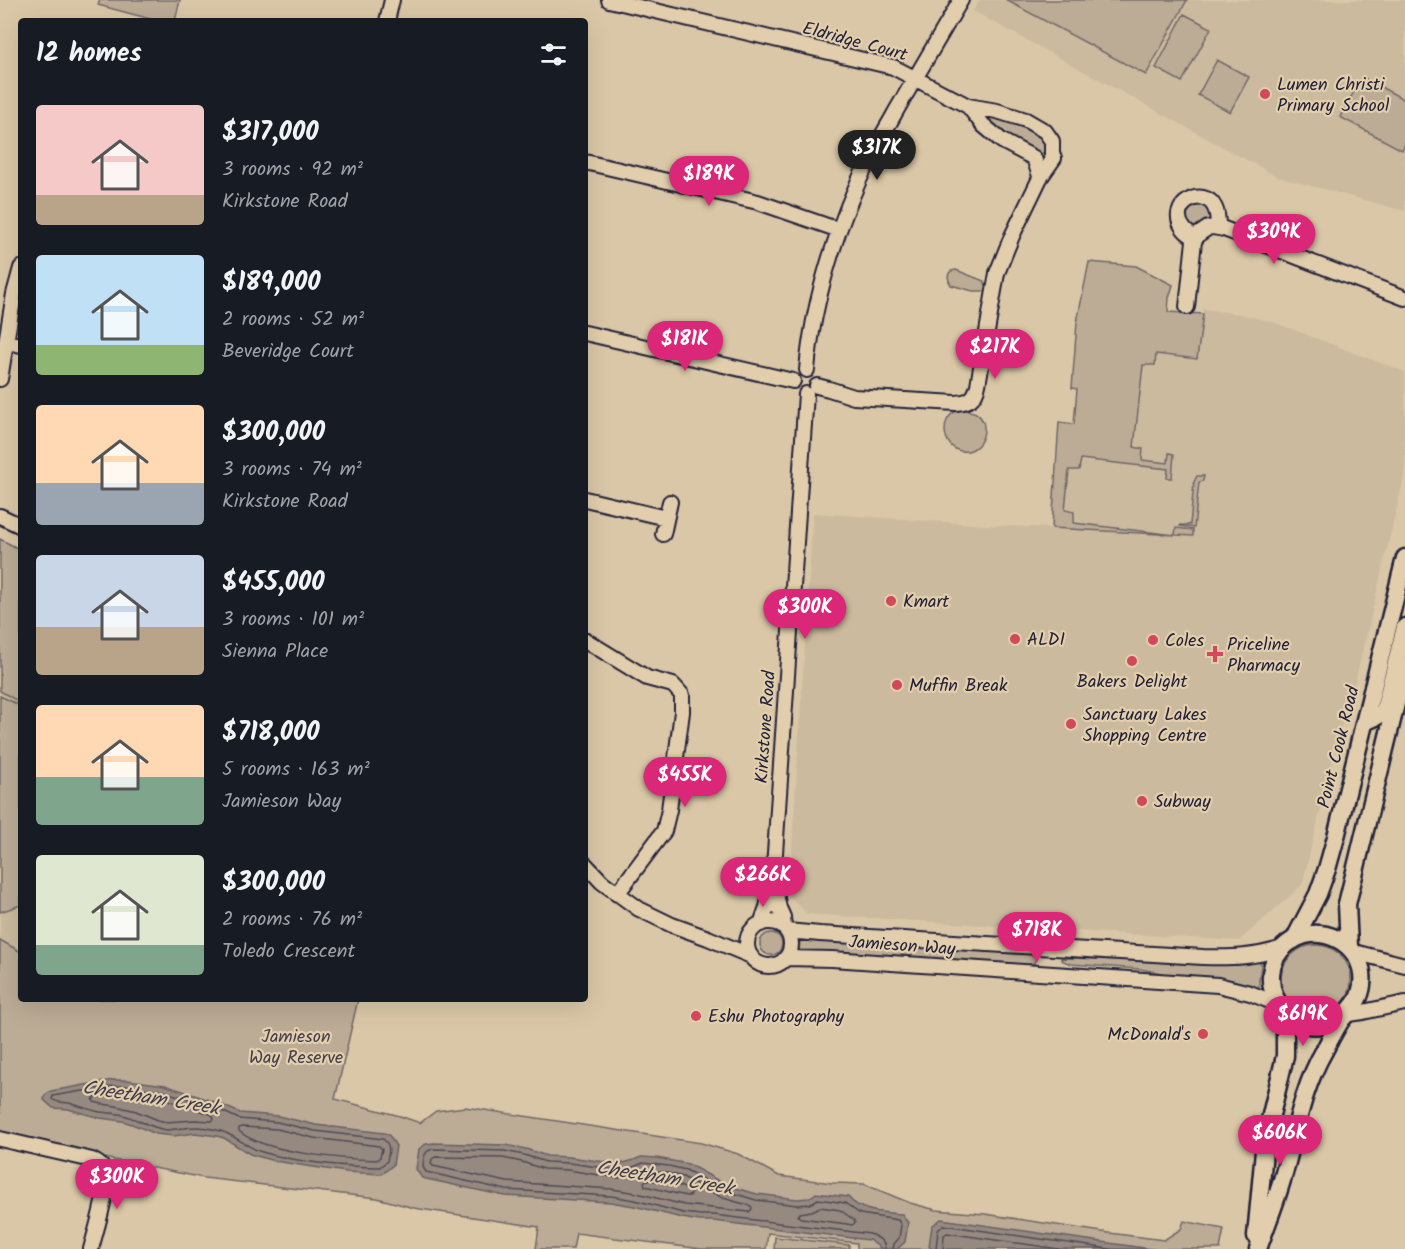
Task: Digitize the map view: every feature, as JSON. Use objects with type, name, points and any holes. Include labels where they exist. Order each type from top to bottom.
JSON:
[{"type":"main road","name":"Point Cook Road","points":[[1288,944],[1318,894],[1327,869],[1405,558]]},
{"type":"main road","points":[[1365,721],[1380,716],[1384,711],[1405,627]]},
{"type":"main road","points":[[1352,950],[1346,914],[1348,897],[1405,667]]},
{"type":"main road","points":[[1323,934],[1340,940],[1352,950],[1359,962],[1363,984],[1355,1005],[1346,1015],[1313,1072],[1282,1180],[1256,1249],[1264,1151],[1285,1056],[1285,1027],[1272,990],[1271,975],[1275,961],[1288,944],[1305,935],[1323,934]]},
{"type":"main road","points":[[1280,1008],[1293,1019],[1306,1024],[1332,1023],[1346,1015]]},
{"type":"street","points":[[388,18],[392,0]]},
{"type":"street","name":"Eldridge Court","points":[[609,0],[882,64],[902,71],[968,106]]},
{"type":"street","points":[[807,370],[810,341],[839,230],[871,155],[961,0]]},
{"type":"street","points":[[811,390],[818,383],[816,376],[807,370],[800,371],[793,381],[798,392],[829,389],[854,397],[956,403],[972,399],[976,392],[997,273],[1040,176],[1054,158],[1052,141],[1045,131],[1026,120],[997,111],[968,106]]},
{"type":"street","points":[[968,106],[983,125],[1002,141],[1035,158],[1052,155]]},
{"type":"street","points":[[1035,158],[1040,176]]},
{"type":"street","points":[[588,163],[758,202],[839,230]]},
{"type":"street","points":[[1195,238],[1183,228],[1179,218],[1181,209],[1194,198],[1204,199],[1216,208],[1218,227]]},
{"type":"street","points":[[1187,307],[1193,244],[1195,238],[1203,230],[1213,227],[1405,298]]},
{"type":"street","points":[[0,379],[18,279]]},
{"type":"street","points":[[588,334],[793,381]]},
{"type":"street","points":[[6,342],[18,344]]},
{"type":"street","name":"Kirkstone Road","points":[[755,928],[767,907],[773,883],[811,390]]},
{"type":"street","points":[[588,500],[666,518]]},
{"type":"street","points":[[663,534],[670,502]]},
{"type":"street","points":[[0,516],[18,525]]},
{"type":"street","points":[[588,642],[647,678],[673,685],[682,695],[682,712],[669,810],[664,831],[617,894]]},
{"type":"street","name":"Jamieson Way","points":[[588,867],[617,894],[656,919],[751,956],[755,961],[768,966],[781,963],[786,958],[832,959],[1218,985],[1250,993],[1280,1008]]},
{"type":"street","name":"Kirkstone Road","points":[[773,883],[785,929]]},
{"type":"street","name":"Jamieson Way","points":[[708,938],[741,936],[773,922],[785,929],[831,935],[1203,957],[1234,958],[1259,955],[1288,944]]},
{"type":"street","points":[[751,956],[747,944],[755,928]]},
{"type":"street","points":[[785,929],[790,937],[791,945],[786,958]]},
{"type":"street","points":[[1048,948],[1051,974]]},
{"type":"street","points":[[1352,950],[1405,965]]},
{"type":"street","points":[[1346,1015],[1405,1003]]},
{"type":"street","points":[[0,1139],[92,1160],[101,1166],[106,1184],[91,1249]]},
{"type":"shaded area","name":"Lumen Christi Primary School","points":[[980,0],[1405,0],[1405,211],[1278,177],[973,11]]},
{"type":"shaded area","name":"Sanctuary Lakes Shopping Centre","points":[[1203,309],[1240,314],[1273,322],[1405,372],[1405,473],[1346,718],[1340,729],[1302,885],[1239,941],[807,914],[789,895],[813,513],[1051,528],[1056,455],[1142,352],[1197,359]]},
{"type":"shaded area","points":[[0,691],[18,701],[18,950],[0,940]]},
{"type":"green space","points":[[100,0],[180,0],[176,18],[147,18],[98,5]]},
{"type":"green space","points":[[1006,0],[1187,0],[1146,75]]},
{"type":"green space","points":[[1184,14],[1211,28],[1182,82],[1156,68]]},
{"type":"green space","points":[[1217,60],[1249,77],[1230,112],[1198,95]]},
{"type":"green space","points":[[1362,77],[1405,100],[1405,144],[1402,150],[1340,117]]},
{"type":"green space","points":[[982,116],[1007,120],[1041,137],[1045,142],[1045,150],[1035,155],[1029,154]]},
{"type":"green space","points":[[1197,203],[1206,205],[1212,213],[1206,224],[1192,227],[1187,225],[1186,211]]},
{"type":"green space","points":[[1089,262],[1136,266],[1173,285],[1168,312],[1203,314],[1197,359],[1156,354],[1155,365],[1143,365],[1134,447],[1143,449],[1142,460],[1168,463],[1169,453],[1174,454],[1172,478],[1167,478],[1168,469],[1081,459],[1079,470],[1069,470],[1065,510],[1074,512],[1074,523],[1175,535],[1052,528],[1059,422],[1074,424],[1077,389],[1072,388],[1077,322]]},
{"type":"green space","points":[[956,270],[984,281],[987,287],[985,291],[973,291],[951,285],[948,274]]},
{"type":"green space","points":[[964,410],[980,416],[984,429],[980,442],[969,451],[956,449],[947,440],[945,434],[945,427],[950,416]]},
{"type":"green space","points":[[1197,476],[1204,476],[1203,481],[1199,482],[1194,528],[1180,526],[1190,525],[1194,482]]},
{"type":"green space","points":[[1176,528],[1193,530],[1193,536],[1175,535]]},
{"type":"green space","points":[[0,539],[18,548],[18,701],[0,691]]},
{"type":"green space","points":[[0,696],[18,705],[18,906],[0,912]]},
{"type":"green space","points":[[771,933],[779,936],[782,944],[779,952],[771,955],[763,952],[760,944],[763,936]]},
{"type":"green space","points":[[802,939],[1032,954],[1036,958],[1034,963],[1022,966],[799,952]]},
{"type":"green space","name":"Jamieson Way Reserve","points":[[0,940],[18,950],[18,1002],[357,1002],[335,1099],[420,1123],[436,1111],[465,1107],[701,1143],[738,1154],[779,1176],[832,1183],[864,1184],[910,1203],[936,1210],[985,1214],[1164,1240],[1181,1229],[1184,1221],[1224,1229],[1220,1249],[857,1249],[857,1243],[768,1233],[766,1249],[702,1249],[576,1233],[573,1249],[536,1249],[539,1227],[414,1208],[377,1198],[204,1178],[0,1134]]},
{"type":"green space","points":[[1316,945],[1329,948],[1341,955],[1348,967],[1351,980],[1348,993],[1341,1005],[1329,1012],[1316,1015],[1303,1012],[1291,1005],[1284,993],[1281,980],[1284,967],[1291,955],[1303,948]]},
{"type":"green space","points":[[1061,958],[1215,965],[1259,962],[1261,965],[1259,991],[1140,969],[1071,964]]},
{"type":"green space","points":[[775,1237],[849,1245],[849,1249],[774,1249]]},
{"type":"water","name":"Cheetham Creek","points":[[113,1080],[165,1085],[240,1113],[278,1116],[316,1125],[384,1133],[389,1135],[396,1146],[393,1165],[382,1174],[346,1172],[274,1161],[250,1154],[217,1136],[195,1133],[174,1136],[156,1134],[122,1121],[53,1108],[44,1100],[45,1095],[51,1091]]},
{"type":"water","name":"Cheetham Creek","points":[[426,1144],[505,1145],[547,1156],[620,1164],[641,1157],[657,1158],[688,1164],[728,1186],[757,1194],[797,1199],[809,1198],[816,1193],[848,1197],[866,1209],[902,1214],[908,1223],[905,1242],[897,1249],[882,1249],[869,1240],[700,1221],[610,1202],[505,1196],[422,1178],[416,1169],[419,1149]]},
{"type":"water","points":[[941,1219],[1151,1249],[931,1249],[929,1246],[932,1226]]},
{"type":"place","name":"Lumen Christi Primary School","points":[[1265,94]]},
{"type":"place","name":"Kmart","points":[[891,601]]},
{"type":"place","name":"ALDI","points":[[1015,639]]},
{"type":"place","name":"Coles","points":[[1153,640]]},
{"type":"place","name":"Priceline Pharmacy","points":[[1215,654]]},
{"type":"place","name":"Bakers Delight","points":[[1132,661]]},
{"type":"place","name":"Muffin Break","points":[[897,685]]},
{"type":"place","name":"Sanctuary Lakes Shopping Centre","points":[[1071,724]]},
{"type":"place","name":"Subway","points":[[1142,801]]},
{"type":"place","name":"Eshu Photography","points":[[696,1016]]},
{"type":"place","name":"McDonald's","points":[[1203,1034]]}]
